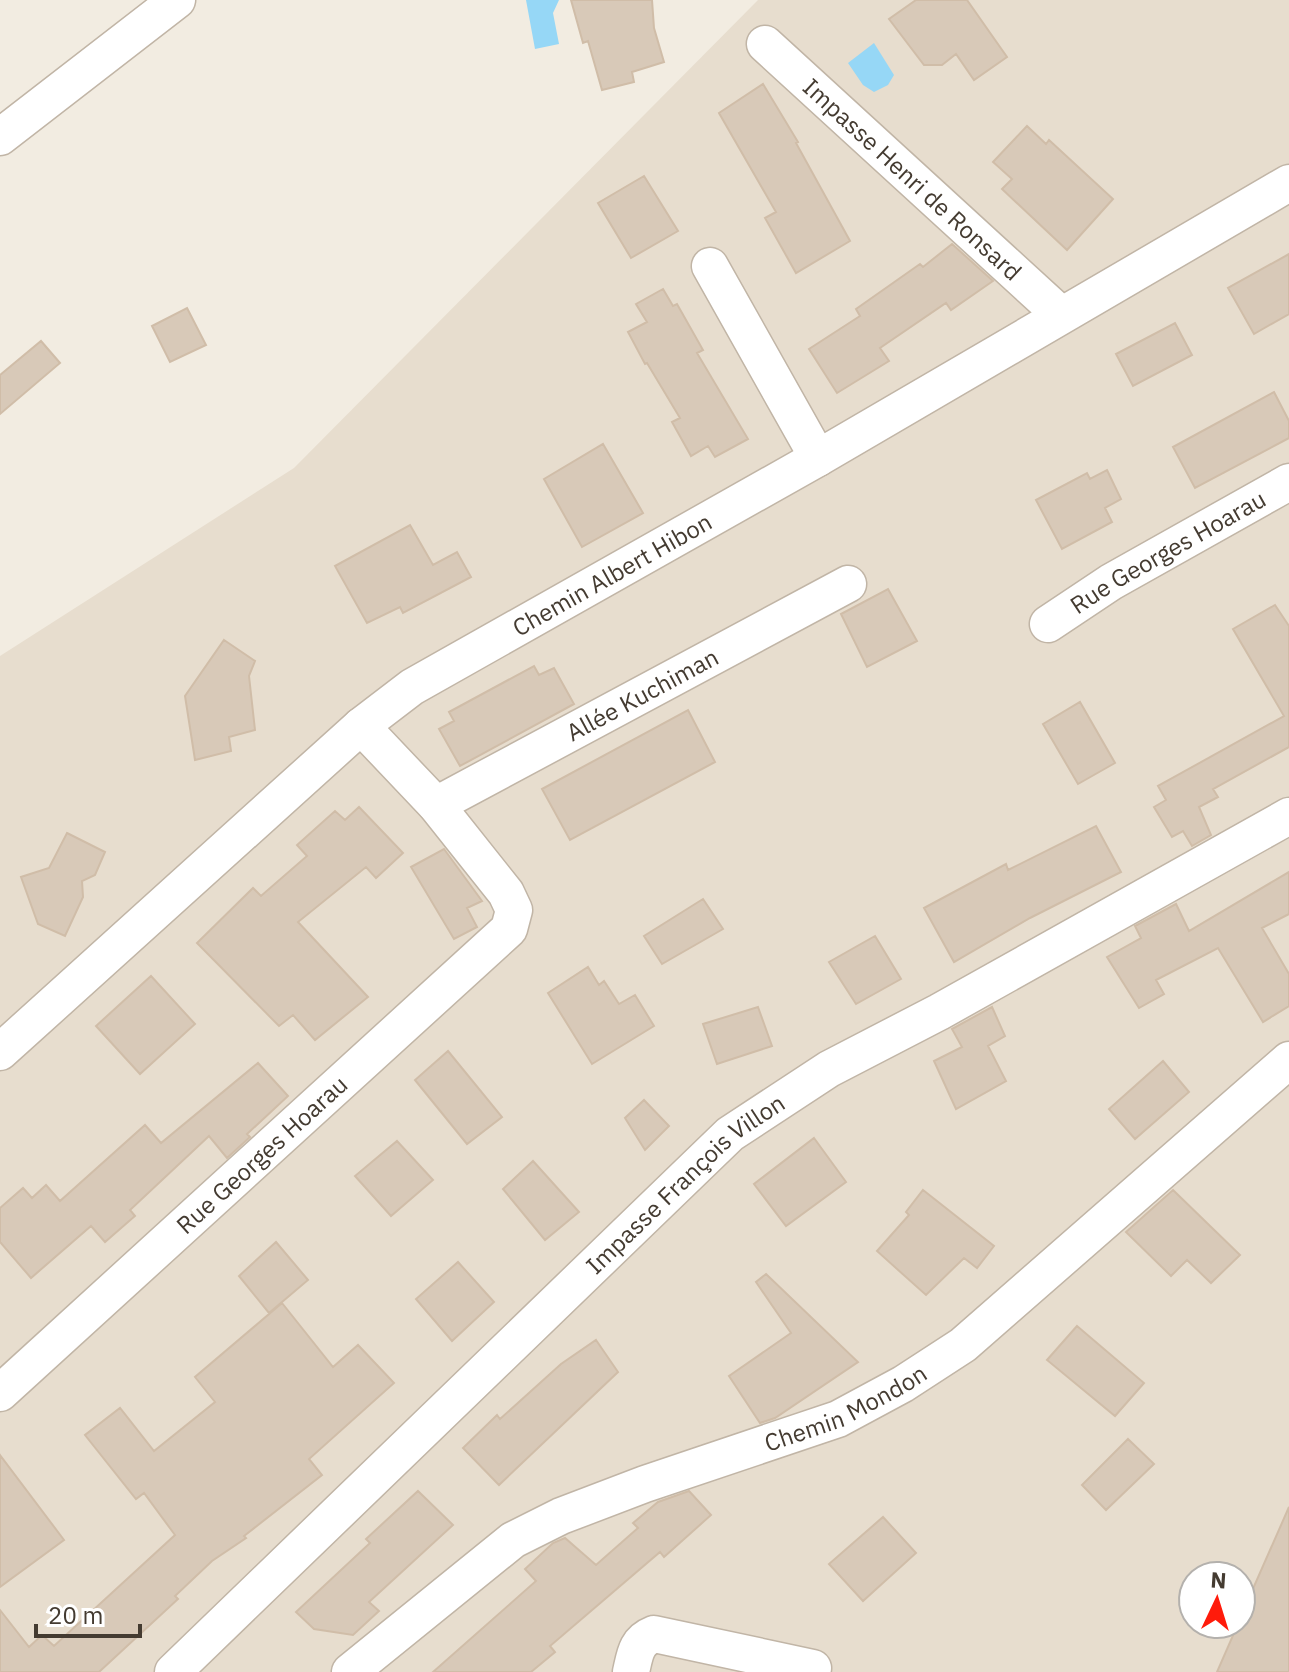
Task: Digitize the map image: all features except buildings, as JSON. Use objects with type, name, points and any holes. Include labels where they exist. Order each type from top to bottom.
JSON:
[{"type":"street","points":[[0,137],[177,0]]},
{"type":"street","name":"Impasse Henri de Ronsard","points":[[765,44],[1060,314]]},
{"type":"street","name":"Chemin Albert Hibon","points":[[0,1052],[361,726],[412,687],[818,458],[1289,183]]},
{"type":"street","points":[[710,266],[818,458]]},
{"type":"street","name":"Rue Georges Hoarau","points":[[1048,624],[1111,582],[1289,482]]},
{"type":"street","name":"Allée Kuchiman","points":[[436,805],[848,584]]},
{"type":"street","points":[[361,726],[436,805]]},
{"type":"street","name":"Rue Georges Hoarau","points":[[0,1393],[509,929],[514,910],[506,893],[436,805]]},
{"type":"street","name":"Impasse François Villon","points":[[173,1672],[730,1134],[829,1069],[939,1012],[1289,816]]},
{"type":"street","name":"Chemin Mondon","points":[[350,1672],[513,1540],[561,1516],[645,1484],[838,1419],[903,1384],[963,1345],[1289,1060]]},
{"type":"street","points":[[631,1672],[636,1648],[644,1638],[654,1634],[813,1668]]},
{"type":"shaded area","points":[[758,0],[1289,0],[1289,1672],[0,1672],[0,656],[294,468]]},
{"type":"water","points":[[526,0],[559,0],[553,13],[559,44],[535,49]]},
{"type":"water","points":[[874,43],[894,75],[888,85],[874,92],[863,85],[848,63]]}]
